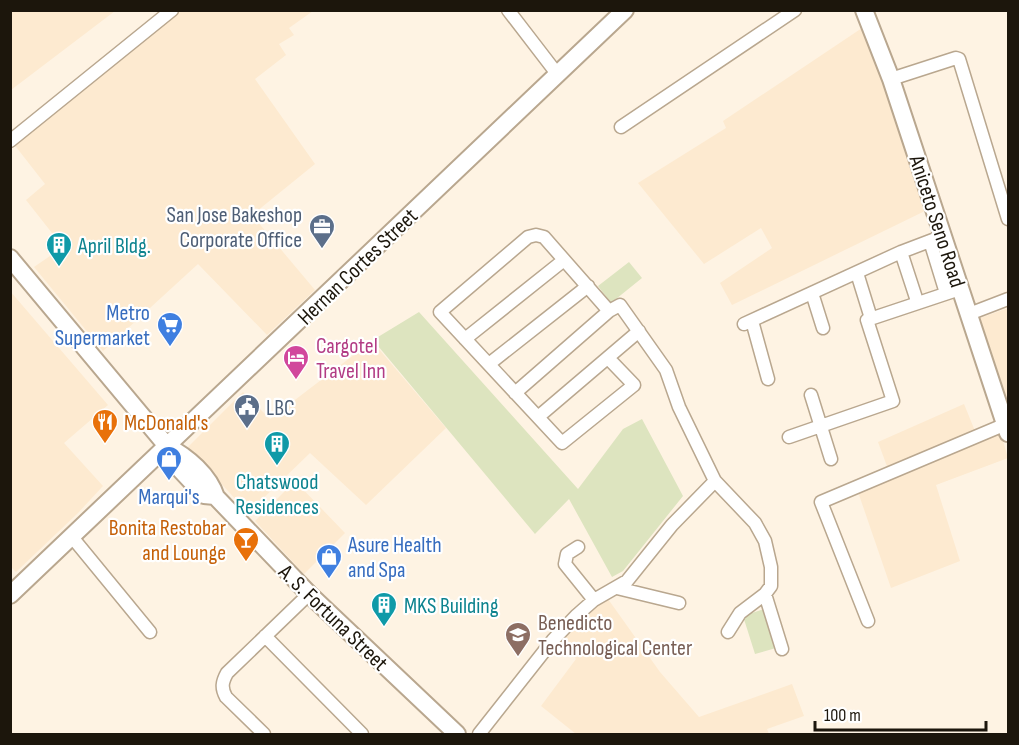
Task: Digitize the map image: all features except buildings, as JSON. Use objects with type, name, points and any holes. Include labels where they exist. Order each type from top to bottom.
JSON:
[{"type":"main road","name":"Hernan Cortes Street","points":[[10,595],[625,10]]},
{"type":"main road","name":"Aniceto Seno Road","points":[[864,10],[891,79],[953,291],[969,314],[1007,429]]},
{"type":"main road","name":"A. S. Fortuna Street","points":[[10,258],[167,446],[174,463],[204,495],[215,496],[309,594],[457,735]]},
{"type":"street","points":[[10,141],[172,10]]},
{"type":"street","points":[[508,10],[558,75]]},
{"type":"street","points":[[621,127],[795,10]]},
{"type":"street","points":[[891,79],[956,58],[959,59],[1008,219]]},
{"type":"street","points":[[608,358],[634,385],[562,443],[440,312],[528,237],[544,237],[609,311]]},
{"type":"street","points":[[768,379],[748,323],[936,238]]},
{"type":"street","points":[[901,252],[916,301]]},
{"type":"street","points":[[465,339],[564,260]]},
{"type":"street","points":[[856,273],[870,315]]},
{"type":"street","points":[[489,364],[588,286]]},
{"type":"street","points":[[789,437],[893,401],[867,320],[953,291]]},
{"type":"street","points":[[812,293],[823,328]]},
{"type":"street","points":[[969,314],[1008,298]]},
{"type":"street","points":[[515,393],[609,311],[621,305],[666,370],[680,407],[715,481],[755,522],[765,541],[771,567],[771,586],[765,594],[740,613],[728,632]]},
{"type":"street","points":[[538,417],[639,332]]},
{"type":"street","points":[[811,395],[831,459]]},
{"type":"street","points":[[868,621],[821,502],[1007,429]]},
{"type":"street","points":[[479,735],[553,640],[594,600],[627,581],[672,525],[715,481]]},
{"type":"street","points":[[72,537],[150,632]]},
{"type":"street","points":[[578,547],[567,554],[565,564],[594,600]]},
{"type":"street","points":[[617,588],[679,603]]},
{"type":"street","points":[[264,735],[226,697],[222,690],[222,681],[227,673],[309,594]]},
{"type":"street","points":[[765,594],[782,649]]},
{"type":"street","points":[[266,636],[362,735]]},
{"type":"shaded area","points":[[11,10],[115,10],[115,11],[11,90]]},
{"type":"shaded area","points":[[178,11],[313,11],[289,28],[294,35],[279,44],[286,55],[255,79],[315,164],[252,215],[315,290],[267,335],[198,264],[103,351],[34,267],[63,247],[26,200],[45,184],[13,143]]},
{"type":"shaded area","points":[[862,28],[880,73],[927,210],[732,305],[720,283],[772,248],[761,228],[704,264],[638,183],[726,128],[723,121]]},
{"type":"shaded area","points":[[10,291],[108,405],[64,443],[103,486],[16,572],[10,566]]},
{"type":"shaded area","points":[[1008,308],[1008,402],[980,318]]},
{"type":"shaded area","points":[[372,341],[446,428],[366,505],[310,453],[248,513],[188,447],[243,392],[270,419]]},
{"type":"shaded area","points":[[964,404],[975,431],[888,469],[878,442]]},
{"type":"shaded area","points":[[1000,430],[1008,458],[936,485],[960,561],[891,588],[857,489]]},
{"type":"shaded area","points":[[295,481],[345,533],[304,574],[255,521]]},
{"type":"shaded area","points":[[608,599],[660,672],[699,717],[792,684],[804,716],[767,729],[769,734],[576,734],[541,706],[576,659],[557,641],[582,615]]},
{"type":"green space","points":[[629,262],[642,278],[611,303],[598,286]]},
{"type":"green space","points":[[419,312],[578,489],[623,429],[642,419],[683,496],[623,571],[612,577],[569,499],[535,534],[373,340]]},
{"type":"green space","points":[[764,609],[776,648],[755,654],[743,616]]},
{"type":"place","name":"San Jose Bakeshop Corporate Office","points":[[322,250]]},
{"type":"place","name":"April Bldg.","points":[[59,268]]},
{"type":"place","name":"Metro Supermarket","points":[[170,348]]},
{"type":"place","name":"Cargotel Travel Inn","points":[[296,381]]},
{"type":"place","name":"LBC","points":[[247,430]]},
{"type":"place","name":"McDonald's","points":[[105,445]]},
{"type":"place","name":"Chatswood Residences","points":[[277,467]]},
{"type":"place","name":"Marqui's","points":[[169,482]]},
{"type":"place","name":"Bonita Restobar and Lounge","points":[[246,563]]},
{"type":"place","name":"Asure Health and Spa","points":[[329,580]]},
{"type":"place","name":"MKS Building","points":[[384,628]]},
{"type":"place","name":"Benedicto Technological Center","points":[[518,658]]}]
